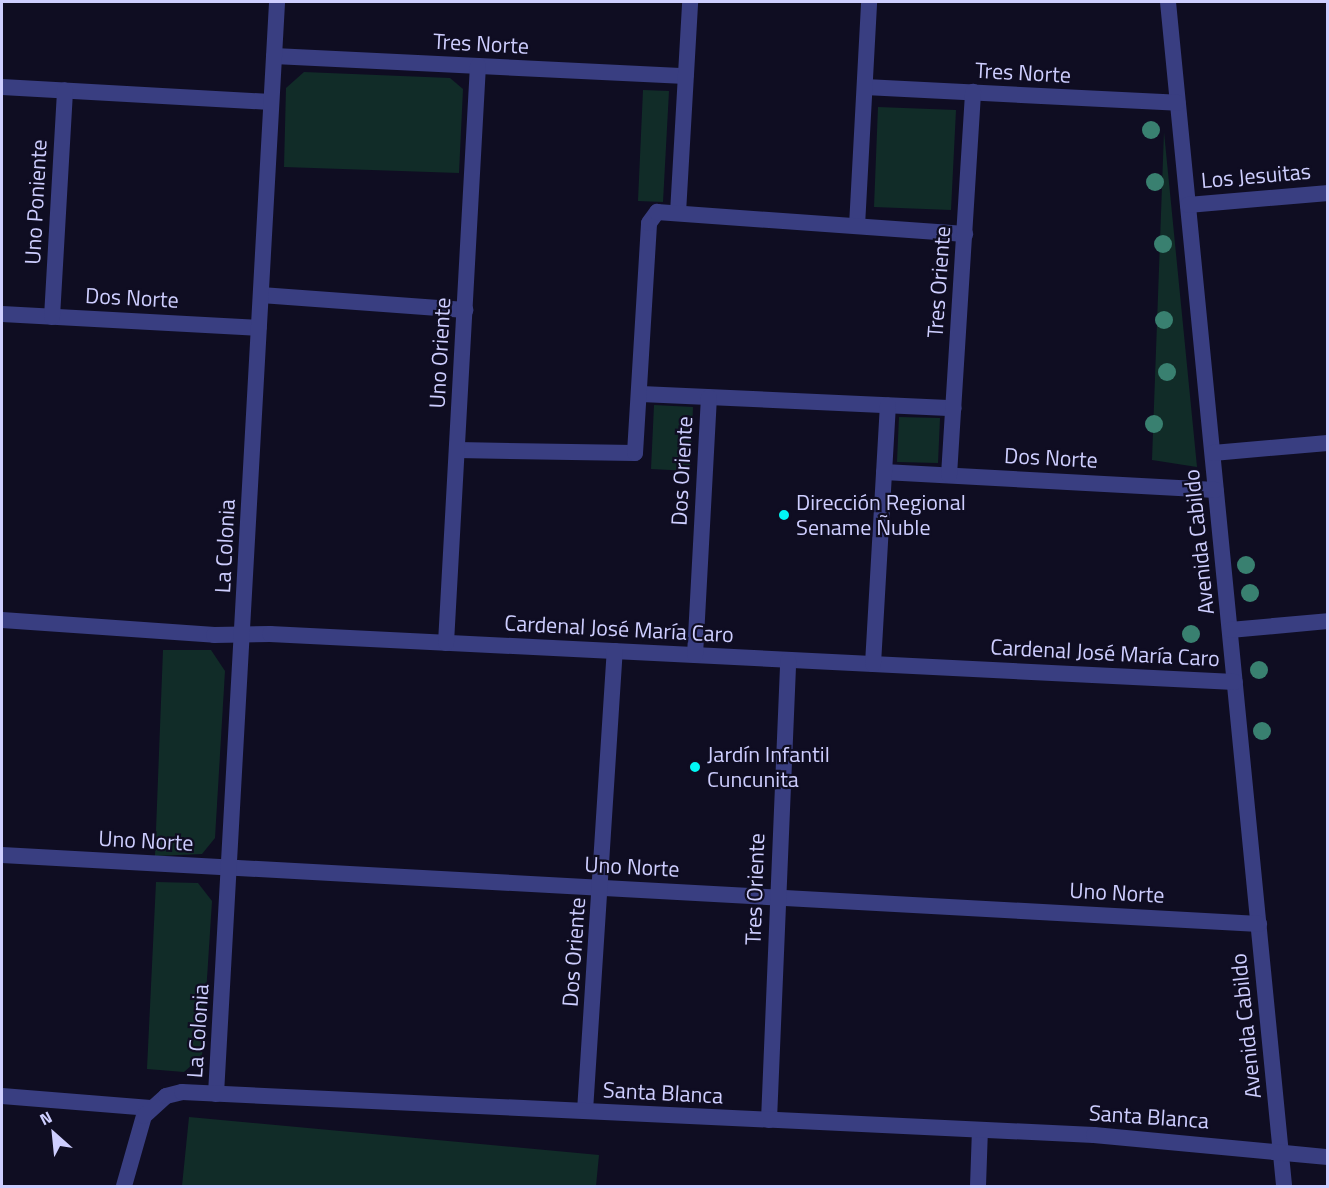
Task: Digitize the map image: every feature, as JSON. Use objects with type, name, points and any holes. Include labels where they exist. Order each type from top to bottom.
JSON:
[{"type":"street","name":"La Colonia","points":[[216,1094],[231,868],[277,2]]},
{"type":"street","points":[[690,2],[678,213],[965,234]]},
{"type":"street","points":[[857,226],[870,2]]},
{"type":"street","name":"Avenida Cabildo","points":[[1168,2],[1284,1186]]},
{"type":"street","name":"Tres Norte","points":[[274,56],[686,76]]},
{"type":"street","name":"Uno Oriente","points":[[446,643],[478,66]]},
{"type":"street","points":[[2,87],[271,102]]},
{"type":"street","name":"Tres Norte","points":[[865,87],[1178,103]]},
{"type":"street","name":"Uno Poniente","points":[[52,317],[65,90]]},
{"type":"street","name":"Tres Oriente","points":[[950,475],[974,92]]},
{"type":"street","name":"Los Jesuitas","points":[[1188,205],[1328,193]]},
{"type":"street","name":"Dos Oriente","points":[[457,450],[635,453],[652,215],[678,213]]},
{"type":"street","points":[[261,295],[465,310]]},
{"type":"street","name":"Dos Norte","points":[[2,314],[259,328]]},
{"type":"street","points":[[641,394],[954,408]]},
{"type":"street","name":"Dos Oriente","points":[[695,656],[709,397]]},
{"type":"street","points":[[873,664],[888,405]]},
{"type":"street","points":[[1213,453],[1328,443]]},
{"type":"street","name":"Dos Norte","points":[[884,472],[1216,490]]},
{"type":"street","name":"Cardenal José María Caro","points":[[2,620],[243,635],[1235,682]]},
{"type":"street","name":"Cardenal José María Caro","points":[[1230,630],[1328,621]]},
{"type":"street","name":"Dos Oriente","points":[[585,1111],[615,651]]},
{"type":"street","name":"Tres Oriente","points":[[769,1120],[788,660]]},
{"type":"street","name":"Uno Norte","points":[[2,855],[1259,924]]},
{"type":"street","name":"Santa Blanca","points":[[151,1108],[166,1096],[182,1092],[1094,1135],[1328,1156]]},
{"type":"street","points":[[2,1096],[151,1108],[139,1129],[124,1186]]},
{"type":"street","points":[[978,1186],[980,1130]]},
{"type":"green space","points":[[304,72],[450,78],[463,89],[459,173],[284,167],[286,88]]},
{"type":"green space","points":[[643,90],[669,91],[663,202],[638,201]]},
{"type":"green space","points":[[878,107],[956,110],[951,210],[874,207]]},
{"type":"green space","points":[[1164,132],[1197,467],[1152,460]]},
{"type":"green space","points":[[654,405],[693,407],[690,471],[651,469]]},
{"type":"green space","points":[[899,417],[940,418],[938,463],[897,462]]},
{"type":"green space","points":[[163,650],[211,650],[225,671],[215,838],[202,854],[155,856]]},
{"type":"green space","points":[[156,882],[198,883],[212,901],[202,1056],[184,1072],[147,1069]]},
{"type":"green space","points":[[189,1117],[599,1155],[596,1186],[182,1186]]},
{"type":"place","name":"Dirección Regional Sename Ñuble","points":[[784,515]]},
{"type":"place","name":"Jardín Infantil Cuncunita","points":[[695,767]]}]
